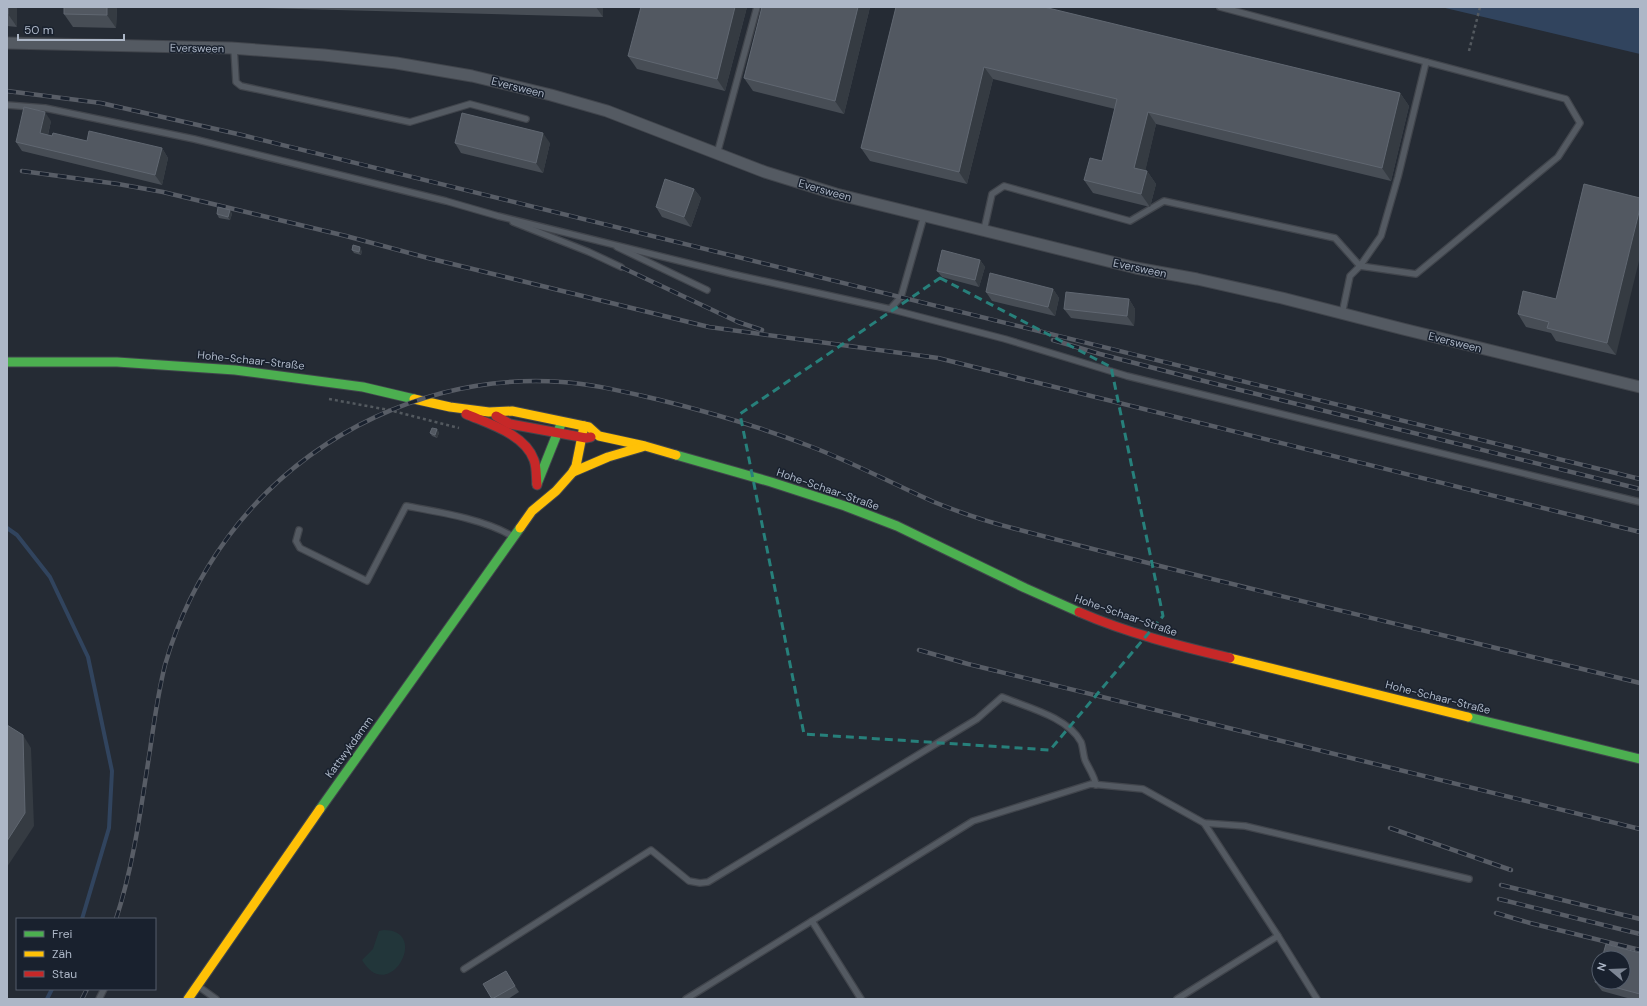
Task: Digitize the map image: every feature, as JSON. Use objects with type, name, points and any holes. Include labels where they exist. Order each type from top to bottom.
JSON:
[{"type":"main road","name":"Hohe-Schaar-Straße","points":[[7,362],[117,362],[235,370],[308,378],[364,387],[450,407],[490,412],[512,411],[589,427],[599,436]]},
{"type":"main road","points":[[450,407],[510,435],[524,445],[534,461],[536,492]]},
{"type":"main road","name":"Hohe-Schaar-Straße","points":[[490,412],[510,424],[581,438],[599,436],[645,446],[771,482],[852,509],[897,526],[1062,605],[1098,620],[1150,637],[1197,650],[1640,759]]},
{"type":"main road","name":"Kattwykdamm","points":[[532,511],[536,492],[562,421]]},
{"type":"main road","name":"Kattwykdamm","points":[[188,999],[324,803],[532,511],[561,487],[573,472],[576,466],[584,426]]},
{"type":"main road","points":[[573,472],[608,457],[645,446]]},
{"type":"street","name":"Eversween","points":[[7,44],[234,48],[324,55],[396,63],[472,76],[551,95],[607,111],[765,172],[817,188],[1128,266],[1282,298],[1640,387]]},
{"type":"lane","points":[[717,154],[757,7]]},
{"type":"lane","points":[[984,230],[992,194],[1004,186],[1130,221],[1164,201],[1336,238],[1360,266],[1416,274],[1558,157],[1580,123],[1566,99],[1220,7]]},
{"type":"lane","points":[[234,48],[236,82],[241,86],[410,122],[470,104],[526,119]]},
{"type":"lane","points":[[1342,314],[1350,276],[1360,266],[1381,236],[1398,177],[1426,62]]},
{"type":"lane","points":[[7,105],[46,108],[194,139],[732,274],[890,309],[1005,339],[1127,376],[1640,502]]},
{"type":"lane","points":[[498,216],[589,252],[621,267]]},
{"type":"lane","points":[[890,309],[901,297],[924,216]]},
{"type":"lane","points":[[605,241],[707,290]]},
{"type":"lane","points":[[299,530],[296,541],[300,548],[367,581],[406,506],[475,522],[502,530],[514,537]]},
{"type":"lane","points":[[464,969],[650,850],[689,881],[700,883],[708,882],[977,719],[1002,697],[1045,714],[1065,724],[1080,741],[1085,759],[1094,775],[1096,785]]},
{"type":"lane","points":[[686,999],[974,820],[1091,784],[1143,789],[1204,823],[1245,826],[1469,879]]},
{"type":"lane","points":[[1204,823],[1318,999]]},
{"type":"lane","points":[[812,921],[861,999]]},
{"type":"lane","points":[[1177,999],[1278,936]]},
{"type":"lane","points":[[198,986],[216,999]]},
{"type":"lane","points":[[99,999],[104,990]]},
{"type":"path","points":[[1469,51],[1480,7]]},
{"type":"path","points":[[325,398],[389,410],[426,419]]},
{"type":"highlighted area","points":[[940,278],[1111,367],[1163,616],[1050,750],[804,734],[740,414]]},
{"type":"green space","points":[[384,930],[398,933],[404,941],[405,952],[401,962],[393,971],[383,975],[373,972],[362,960],[373,949],[379,931]]},
{"type":"water","points":[[1441,7],[1640,7],[1640,54]]},
{"type":"building","points":[[64,7],[107,7],[107,15],[64,14]]},
{"type":"building","points":[[641,7],[735,7],[717,79],[628,56]]},
{"type":"building","points":[[762,7],[858,7],[835,101],[744,78]]},
{"type":"building","points":[[896,7],[1044,7],[1400,93],[1382,168],[1148,112],[1134,168],[1147,171],[1141,194],[1084,180],[1090,158],[1102,161],[1117,99],[984,67],[959,172],[861,148]]},
{"type":"building","points":[[24,107],[45,112],[40,133],[52,136],[53,133],[87,141],[89,131],[162,148],[155,175],[16,142]]},
{"type":"building","points":[[462,113],[543,133],[536,163],[455,143]]},
{"type":"building","points":[[665,179],[694,189],[684,217],[656,207]]},
{"type":"building","points":[[1584,184],[1640,198],[1640,208],[1607,343],[1547,328],[1549,322],[1518,314],[1523,291],[1556,299]]},
{"type":"building","points":[[218,207],[230,210],[228,217],[217,214]]},
{"type":"building","points":[[353,245],[360,247],[359,252],[352,250]]},
{"type":"building","points":[[942,250],[980,260],[975,280],[937,271]]},
{"type":"building","points":[[990,273],[1053,289],[1048,307],[986,292]]},
{"type":"building","points":[[1066,292],[1129,299],[1127,316],[1064,309]]},
{"type":"building","points":[[432,428],[437,429],[435,435],[430,433]]},
{"type":"building","points":[[7,725],[23,735],[25,813],[7,841]]},
{"type":"building","points":[[1606,944],[1629,950],[1604,950]]},
{"type":"building","points":[[1631,951],[1640,953],[1640,994],[1625,990],[1631,990]]},
{"type":"building","points":[[506,971],[515,986],[492,999],[483,984]]},
{"type":"waterway","points":[[7,528],[17,535],[50,577],[88,657],[112,771],[109,828],[82,918]]},
{"type":"waterway","points":[[47,999],[52,990]]},
{"type":"railway","points":[[7,91],[101,103],[242,135],[1640,479]]},
{"type":"railway","points":[[22,171],[118,184],[163,192],[346,236],[428,258],[709,327],[938,358],[1640,532]]},
{"type":"railway","points":[[621,267],[738,322],[762,330]]},
{"type":"railway","points":[[1053,340],[1200,380],[1640,489]]},
{"type":"railway","points":[[116,918],[128,877],[156,708],[165,665],[183,614],[208,567],[228,537],[259,500],[294,468],[333,440],[375,417],[419,400],[466,388],[513,382],[562,382],[609,389],[676,404],[735,420],[828,453],[934,502],[964,514],[995,523],[1250,588],[1640,683]]},
{"type":"railway","points":[[919,650],[968,664],[1640,829]]},
{"type":"railway","points":[[1390,828],[1511,870]]},
{"type":"railway","points":[[1501,885],[1640,919]]},
{"type":"railway","points":[[1499,899],[1640,934]]},
{"type":"railway","points":[[1496,913],[1530,923],[1640,950]]},
{"type":"railway","points":[[82,999],[86,990]]},
{"type":"traffic: fast","points":[[7,362],[117,362],[235,370],[363,387],[414,399]]},
{"type":"traffic: fast","points":[[537,484],[561,424]]},
{"type":"traffic: fast","points":[[676,455],[771,482],[845,506],[897,526],[1025,588],[1079,612]]},
{"type":"traffic: fast","points":[[320,809],[520,528]]},
{"type":"traffic: fast","points":[[1468,717],[1640,759]]},
{"type":"traffic: slow","points":[[414,399],[450,407],[489,412],[512,411],[589,427],[599,436],[645,446],[676,455]]},
{"type":"traffic: slow","points":[[520,528],[532,511],[556,491],[572,473],[576,466],[584,426]]},
{"type":"traffic: slow","points":[[573,472],[608,457],[642,447]]},
{"type":"traffic: slow","points":[[1230,658],[1468,717]]},
{"type":"traffic: slow","points":[[188,999],[320,809]]},
{"type":"traffic: jam","points":[[466,414],[505,431],[523,443],[534,460],[537,485]]},
{"type":"traffic: jam","points":[[496,416],[510,424],[586,438],[591,437]]},
{"type":"traffic: jam","points":[[1079,612],[1134,633],[1230,658]]}]
